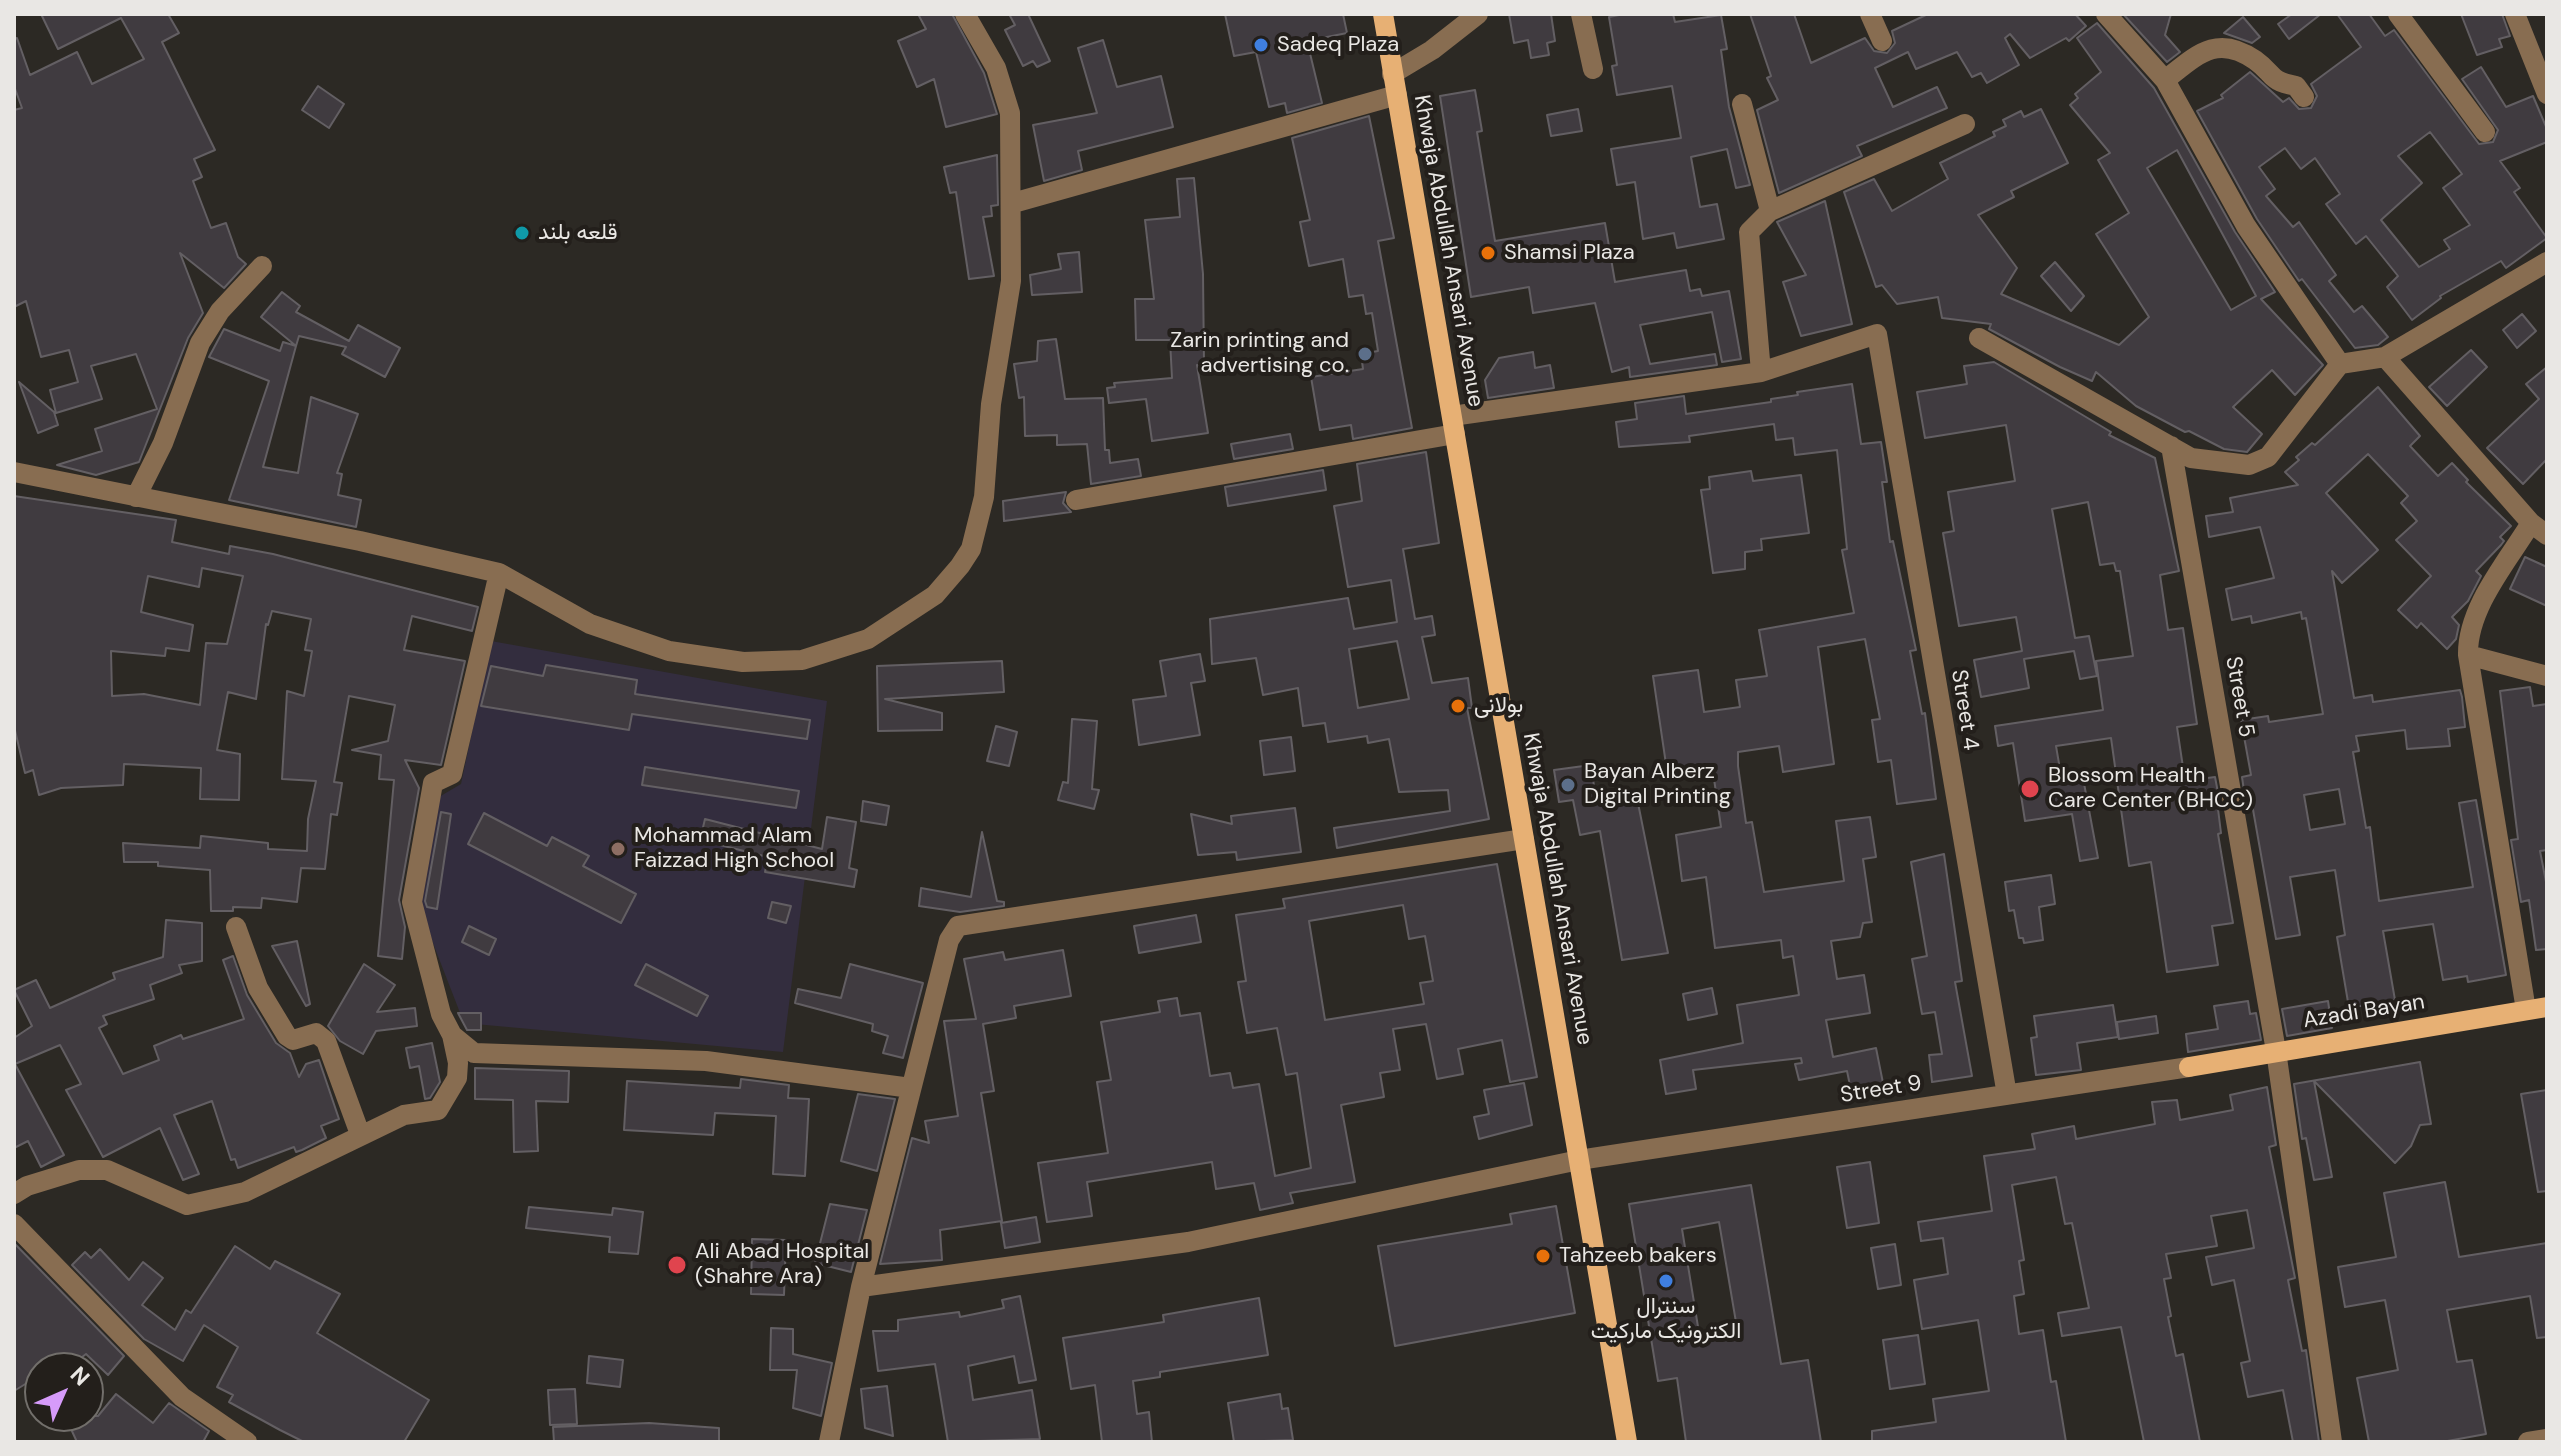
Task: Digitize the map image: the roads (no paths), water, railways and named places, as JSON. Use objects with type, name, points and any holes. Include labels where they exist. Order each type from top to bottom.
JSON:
[{"type":"main road","name":"Khwaja Abdullah Ansari Avenue","points":[[1383,14],[1627,1442]]},
{"type":"main road","name":"Azadi Bayan","points":[[2189,1067],[2547,1007]]},
{"type":"street","points":[[14,472],[360,541],[499,573],[590,624],[669,651],[743,662],[802,660],[868,639],[935,595],[971,549],[984,497],[991,404],[1011,281],[1009,220],[1013,203],[1010,113],[996,68],[965,14]]},
{"type":"street","points":[[1392,74],[1432,50],[1478,14]]},
{"type":"street","points":[[1581,14],[1593,69]]},
{"type":"street","points":[[1870,14],[1882,41]]},
{"type":"street","points":[[2106,14],[2165,80],[2246,226],[2340,364]]},
{"type":"street","points":[[2398,14],[2485,132]]},
{"type":"street","points":[[2515,14],[2547,94]]},
{"type":"street","points":[[2165,80],[2203,51],[2216,46],[2252,58],[2276,83],[2296,86],[2304,97]]},
{"type":"street","points":[[1013,203],[1397,95]]},
{"type":"street","points":[[1742,104],[1770,211]]},
{"type":"street","points":[[1076,500],[1453,425],[1761,372],[1749,232],[1770,211],[1965,124]]},
{"type":"street","points":[[1979,338],[2171,446],[2203,461],[2249,465],[2268,457],[2340,364],[2385,357],[2547,262]]},
{"type":"street","points":[[136,497],[163,443],[184,377],[200,343],[220,311],[262,266]]},
{"type":"street","name":"Street 4","points":[[1761,372],[1877,334],[2007,1095]]},
{"type":"street","points":[[2385,357],[2539,529],[2478,612],[2468,636],[2468,655],[2526,1010]]},
{"type":"street","name":"Street 5","points":[[2171,446],[2276,1051],[2332,1442]]},
{"type":"street","points":[[14,1194],[27,1186],[79,1170],[107,1170],[187,1205],[245,1192],[404,1115],[438,1110],[457,1078],[458,1063],[452,1035],[441,1014],[412,902],[433,783],[452,774],[499,573]]},
{"type":"street","points":[[2468,655],[2547,676]]},
{"type":"street","points":[[829,1442],[861,1287],[949,940],[958,926],[1524,839]]},
{"type":"street","points":[[236,927],[258,988],[287,1036],[293,1040],[316,1033],[323,1037],[360,1134]]},
{"type":"street","points":[[452,1035],[474,1053],[706,1061],[911,1088]]},
{"type":"street","name":"Street 9","points":[[861,1287],[1188,1242],[1579,1160],[2189,1067]]},
{"type":"street","points":[[14,1224],[182,1397],[247,1442]]},
{"type":"street","points":[[2528,1442],[2547,1439]]},
{"type":"place","name":"Sadeq Plaza","points":[[1261,45]]},
{"type":"place","name":"قلعه بلند","points":[[522,233]]},
{"type":"place","name":"Shamsi Plaza","points":[[1488,253]]},
{"type":"place","name":"Zarin printing and advertising co.","points":[[1365,354]]},
{"type":"place","name":"بولانی","points":[[1458,706]]},
{"type":"place","name":"Bayan Alberz Digital Printing","points":[[1568,785]]},
{"type":"place","name":"Blossom Health Care Center (BHCC)","points":[[2030,789]]},
{"type":"place","name":"Mohammad Alam Faizzad High School","points":[[618,849]]},
{"type":"place","name":"Tahzeeb bakers","points":[[1543,1256]]},
{"type":"place","name":"Ali Abad Hospital (Shahre Ara)","points":[[677,1265]]},
{"type":"place","name":"سنترال الکترونیک مارکیت","points":[[1666,1281]]}]
